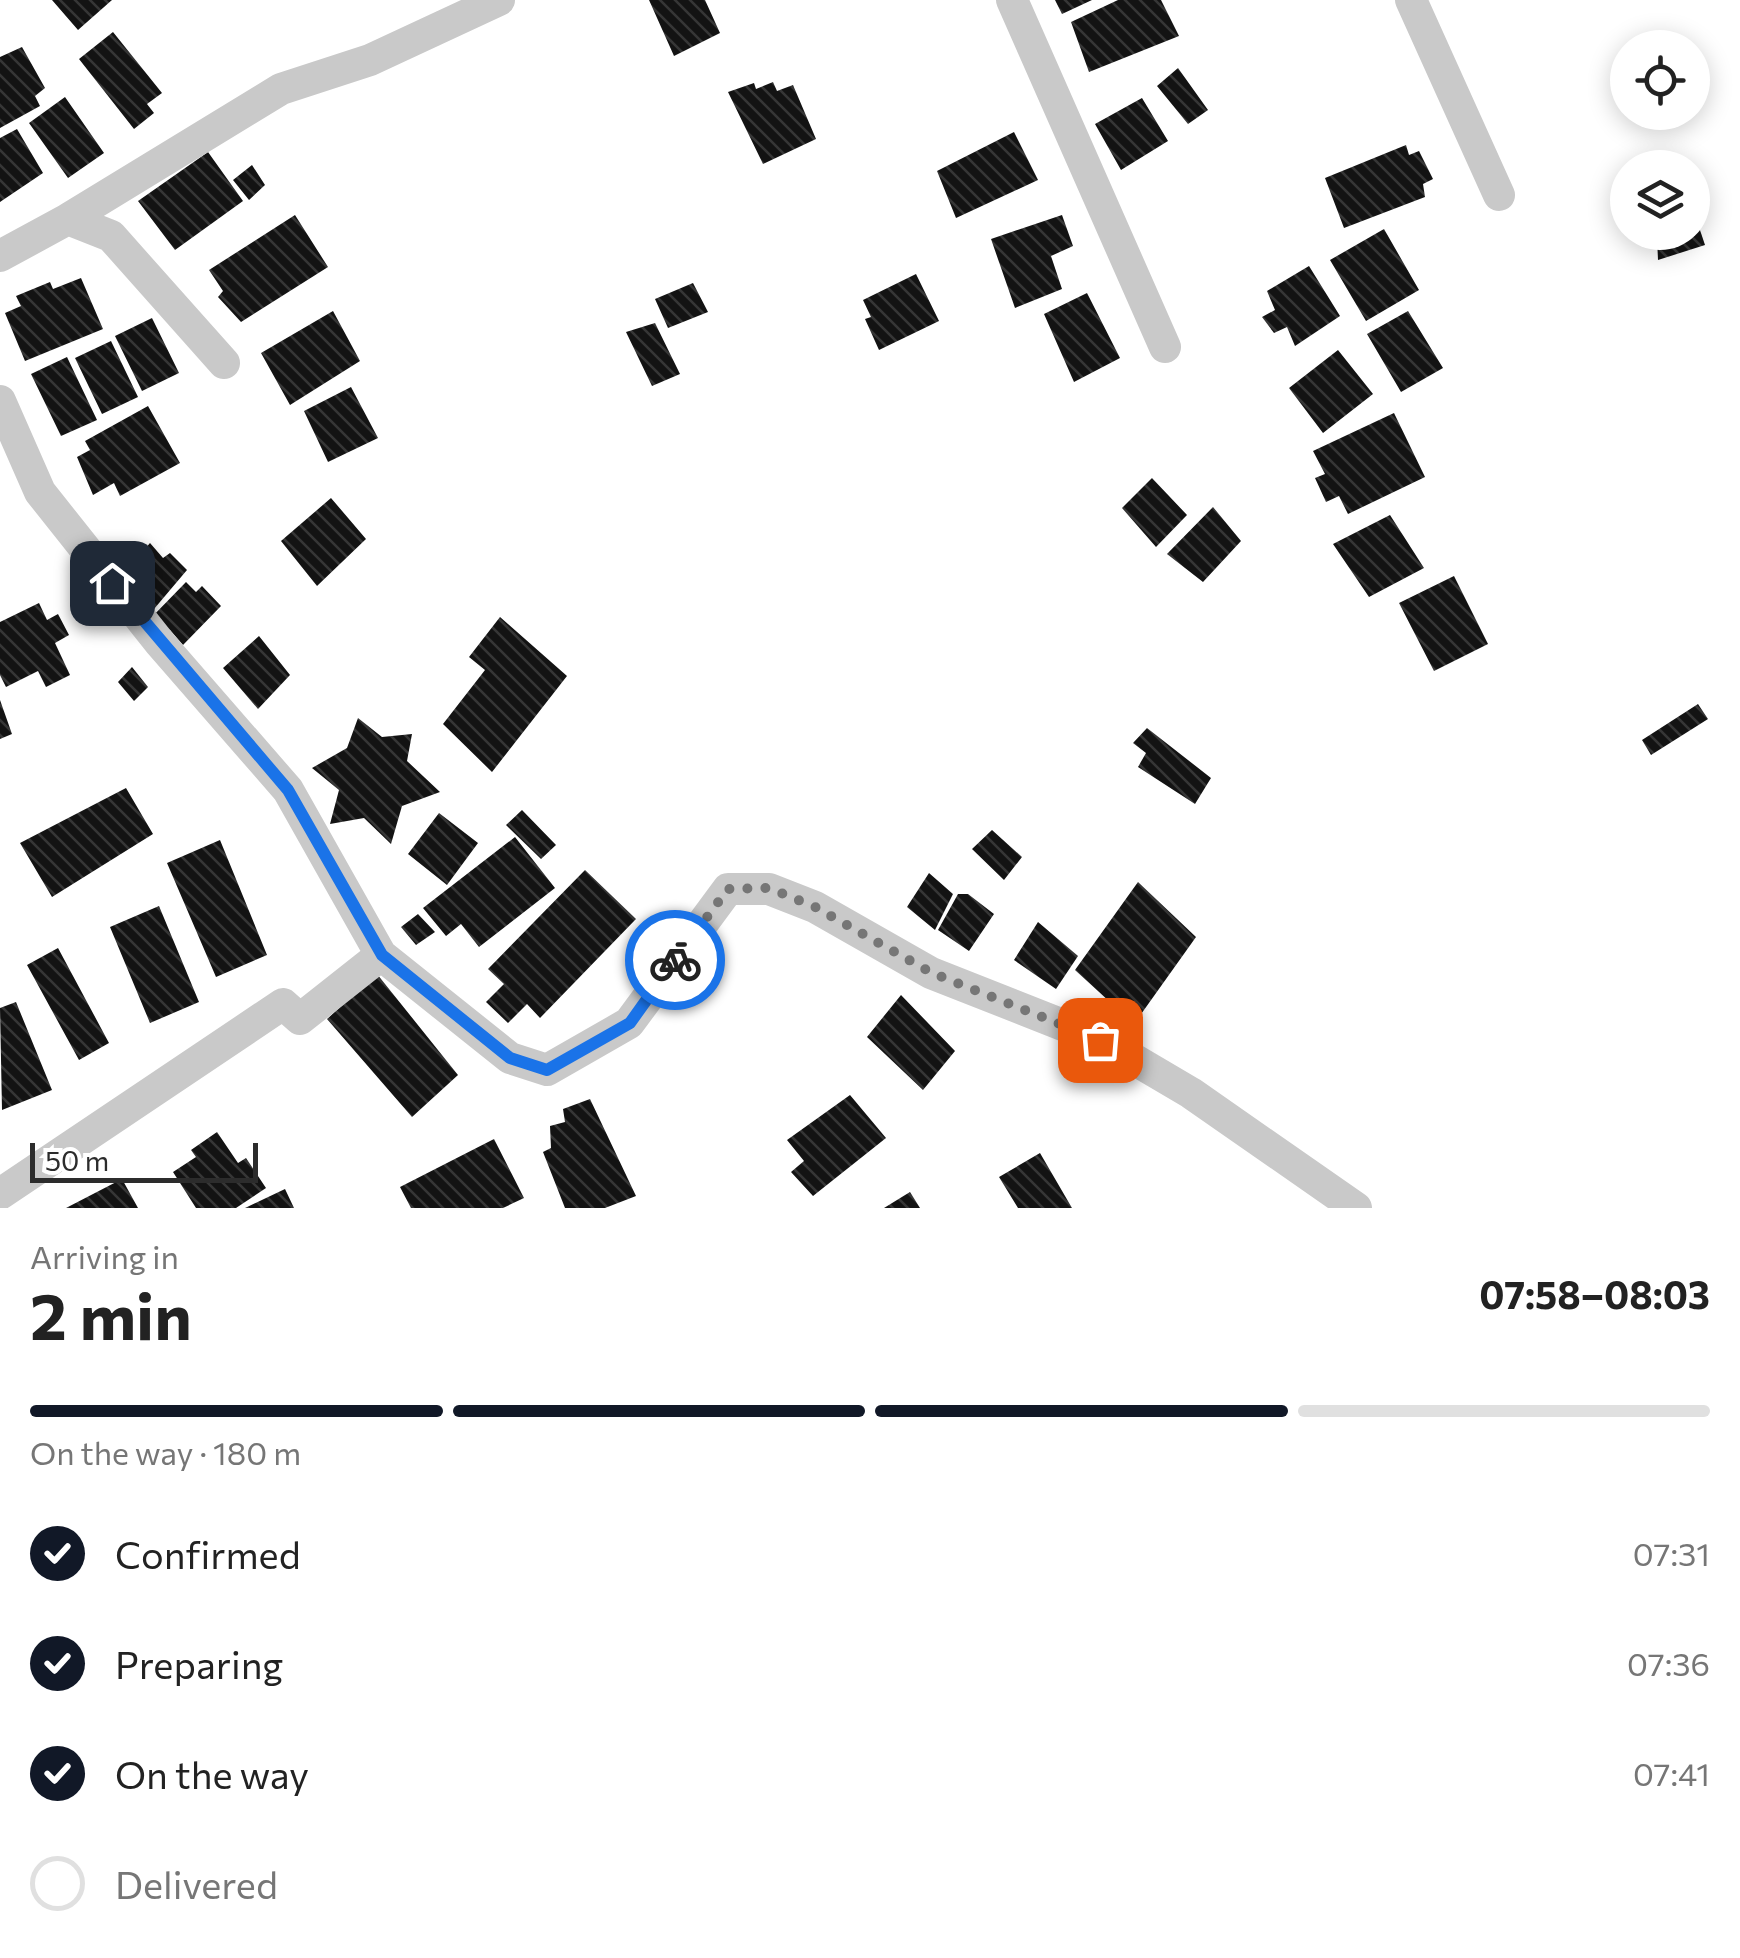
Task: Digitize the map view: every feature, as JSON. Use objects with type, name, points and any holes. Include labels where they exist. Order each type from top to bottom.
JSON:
[{"type":"street","points":[[0,256],[281,89],[370,60],[500,0]]},
{"type":"street","points":[[1012,0],[1165,347]]},
{"type":"street","points":[[1411,0],[1499,195]]},
{"type":"street","points":[[68,219],[110,236],[224,363]]},
{"type":"street","points":[[0,401],[40,492],[160,643],[288,790],[382,955],[510,1058],[547,1070],[630,1023],[728,889],[769,888],[815,907],[932,973],[1100,1040],[1191,1093],[1356,1208]]},
{"type":"street","points":[[0,1194],[284,1004],[300,1020],[382,955]]},
{"type":"building","points":[[52,0],[112,0],[78,30]]},
{"type":"building","points":[[649,0],[705,0],[720,33],[674,56]]},
{"type":"building","points":[[1055,0],[1092,0],[1062,14]]},
{"type":"building","points":[[1118,0],[1161,0],[1179,36],[1089,72],[1071,22]]},
{"type":"building","points":[[113,32],[162,93],[147,104],[154,113],[134,129],[79,59]]},
{"type":"building","points":[[22,47],[45,88],[35,96],[40,106],[0,128],[0,57]]},
{"type":"building","points":[[1178,68],[1208,110],[1188,124],[1157,86]]},
{"type":"building","points":[[773,82],[777,91],[793,85],[816,139],[763,164],[728,92],[754,83],[756,89]]},
{"type":"building","points":[[65,97],[104,153],[68,178],[29,123]]},
{"type":"building","points":[[1142,98],[1168,141],[1121,170],[1095,124]]},
{"type":"building","points":[[17,129],[43,173],[0,202],[0,138]]},
{"type":"building","points":[[1014,132],[1038,180],[956,218],[937,171]]},
{"type":"building","points":[[1406,145],[1409,155],[1419,151],[1433,179],[1423,184],[1425,197],[1344,228],[1325,178]]},
{"type":"building","points":[[208,152],[243,201],[175,250],[138,201]]},
{"type":"building","points":[[252,165],[265,185],[249,200],[233,180]]},
{"type":"building","points":[[295,215],[328,267],[241,322],[218,297],[223,291],[209,270]]},
{"type":"building","points":[[1062,215],[1073,246],[1051,256],[1062,289],[1015,308],[991,239]]},
{"type":"building","points":[[1384,229],[1419,290],[1366,321],[1330,260]]},
{"type":"building","points":[[1658,250],[1689,250],[1658,260]]},
{"type":"building","points":[[1309,266],[1340,316],[1295,346],[1287,327],[1274,333],[1262,317],[1275,310],[1267,291]]},
{"type":"building","points":[[916,274],[939,321],[879,350],[865,319],[871,317],[863,300]]},
{"type":"building","points":[[81,278],[103,329],[25,361],[5,313],[21,306],[16,296],[50,282],[53,289]]},
{"type":"building","points":[[693,283],[708,312],[668,328],[655,299]]},
{"type":"building","points":[[1087,293],[1120,358],[1074,382],[1044,314]]},
{"type":"building","points":[[333,311],[360,361],[290,405],[261,353]]},
{"type":"building","points":[[1408,311],[1443,368],[1401,392],[1367,334]]},
{"type":"building","points":[[152,318],[179,373],[142,391],[115,336]]},
{"type":"building","points":[[655,323],[680,374],[652,386],[626,332]]},
{"type":"building","points":[[111,341],[138,397],[102,414],[75,358]]},
{"type":"building","points":[[1338,350],[1373,394],[1323,433],[1289,388]]},
{"type":"building","points":[[67,357],[97,420],[61,436],[31,374]]},
{"type":"building","points":[[351,387],[378,438],[328,462],[304,411]]},
{"type":"building","points":[[148,406],[180,463],[120,496],[114,483],[93,495],[77,457],[90,450],[85,441]]},
{"type":"building","points":[[1394,413],[1425,477],[1348,514],[1339,496],[1326,502],[1315,478],[1325,474],[1313,451]]},
{"type":"building","points":[[1152,478],[1187,515],[1156,547],[1122,508]]},
{"type":"building","points":[[331,498],[366,539],[317,586],[281,541]]},
{"type":"building","points":[[1213,507],[1241,541],[1203,582],[1167,554]]},
{"type":"building","points":[[1390,515],[1424,568],[1369,597],[1333,544]]},
{"type":"building","points":[[150,543],[163,558],[170,553],[187,570],[154,609],[120,578]]},
{"type":"building","points":[[1454,576],[1488,644],[1434,671],[1399,603]]},
{"type":"building","points":[[186,582],[196,592],[202,586],[221,606],[183,645],[170,630],[150,619]]},
{"type":"building","points":[[39,603],[47,620],[58,614],[69,635],[55,643],[70,675],[46,687],[38,671],[6,687],[0,675],[0,622]]},
{"type":"building","points":[[500,617],[567,676],[492,772],[443,724],[485,670],[469,657]]},
{"type":"building","points":[[259,636],[290,675],[258,709],[223,668]]},
{"type":"building","points":[[132,667],[148,687],[134,701],[118,682]]},
{"type":"building","points":[[0,700],[12,734],[0,739]]},
{"type":"building","points":[[1698,704],[1708,719],[1651,755],[1642,740]]},
{"type":"building","points":[[358,718],[382,737],[412,734],[407,761],[440,792],[402,806],[391,844],[364,818],[330,824],[339,790],[312,768],[347,748]]},
{"type":"building","points":[[1147,728],[1211,778],[1195,804],[1138,767],[1146,753],[1133,743]]},
{"type":"building","points":[[126,788],[153,834],[52,897],[20,843]]},
{"type":"building","points":[[522,810],[556,845],[541,859],[506,825]]},
{"type":"building","points":[[439,813],[478,843],[447,885],[408,854]]},
{"type":"building","points":[[992,830],[1022,857],[1004,880],[972,849]]},
{"type":"building","points":[[515,837],[555,888],[479,947],[461,924],[446,936],[423,908]]},
{"type":"building","points":[[220,840],[267,955],[216,977],[167,863]]},
{"type":"building","points":[[585,870],[636,919],[540,1018],[527,1004],[508,1023],[486,1002],[504,984],[488,969]]},
{"type":"building","points":[[929,873],[953,894],[935,930],[907,907]]},
{"type":"building","points":[[1138,882],[1196,937],[1134,1024],[1075,970]]},
{"type":"building","points":[[958,894],[968,894],[994,914],[969,951],[938,930]]},
{"type":"building","points":[[159,906],[199,1002],[150,1023],[110,927]]},
{"type":"building","points":[[418,914],[435,932],[416,945],[401,927]]},
{"type":"building","points":[[1038,922],[1078,956],[1056,989],[1014,960]]},
{"type":"building","points":[[58,948],[109,1043],[79,1060],[27,965]]},
{"type":"building","points":[[377,974],[458,1075],[412,1117],[327,1019]]},
{"type":"building","points":[[901,995],[955,1051],[923,1090],[867,1037]]},
{"type":"building","points":[[16,1002],[52,1090],[2,1110],[0,1008]]},
{"type":"building","points":[[850,1095],[886,1138],[813,1196],[791,1172],[804,1161],[787,1140]]},
{"type":"building","points":[[590,1099],[636,1196],[605,1208],[565,1208],[543,1152],[551,1148],[550,1126],[565,1122],[563,1109]]},
{"type":"building","points":[[217,1132],[238,1163],[246,1158],[266,1188],[236,1208],[196,1208],[173,1172],[196,1157],[191,1150]]},
{"type":"building","points":[[494,1139],[524,1198],[503,1208],[411,1208],[400,1187]]},
{"type":"building","points":[[1040,1153],[1072,1208],[1018,1208],[999,1177]]},
{"type":"building","points":[[122,1179],[138,1208],[66,1208]]},
{"type":"building","points":[[285,1189],[294,1208],[245,1208]]},
{"type":"building","points":[[910,1192],[920,1208],[884,1208]]},
{"type":"way so far","points":[[675,960],[728,889],[769,888],[815,907],[932,973],[1100,1040]]},
{"type":"route","points":[[112,583],[288,790],[382,955],[510,1058],[547,1070],[630,1023],[675,960]]}]
